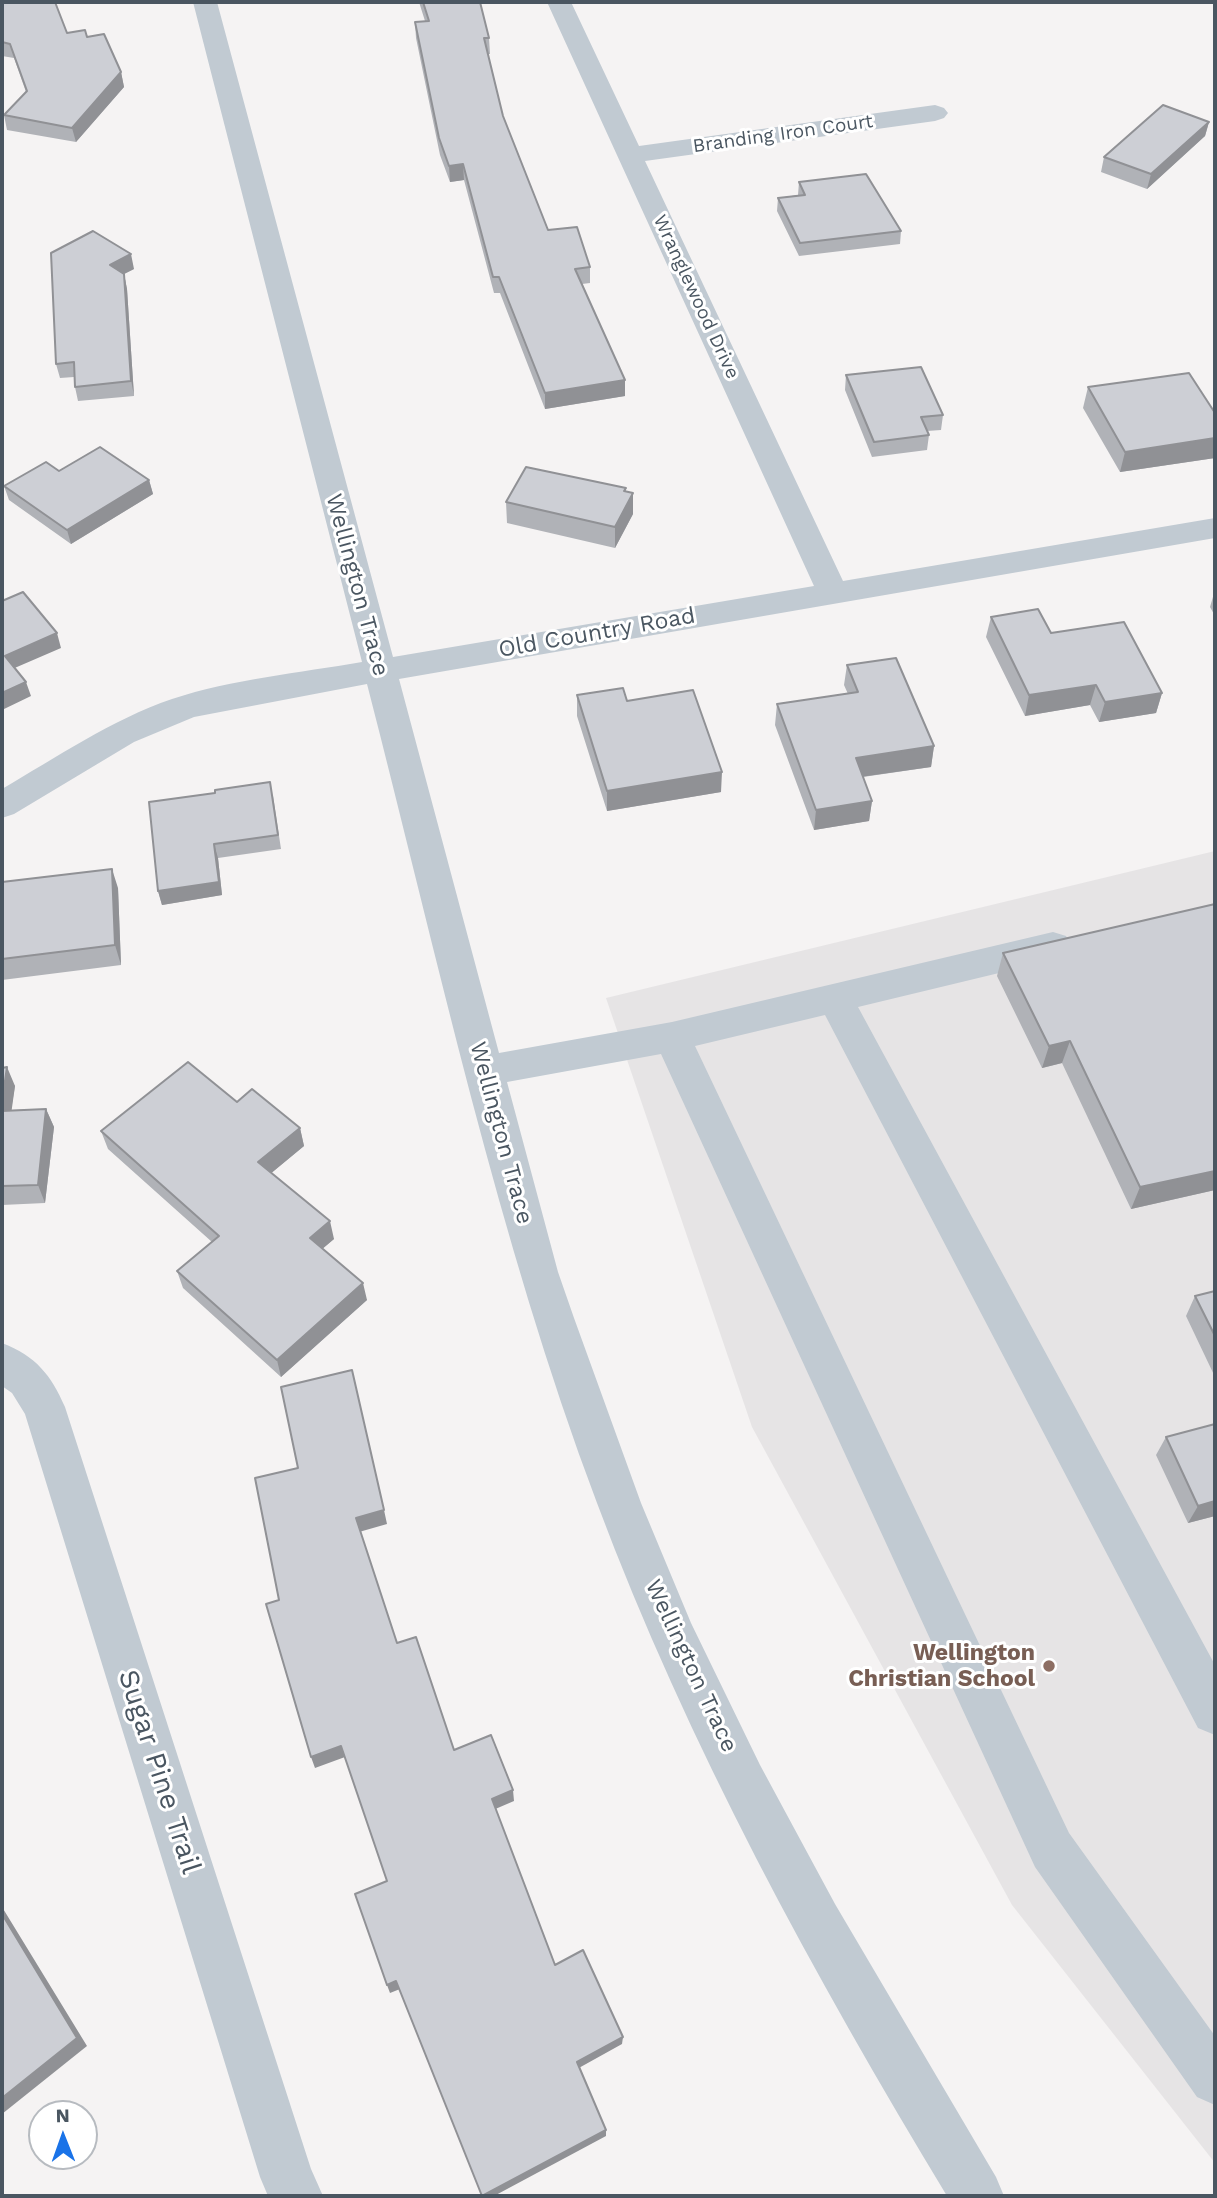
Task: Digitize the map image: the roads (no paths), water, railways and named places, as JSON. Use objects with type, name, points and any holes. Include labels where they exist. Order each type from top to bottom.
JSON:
[{"type":"street","name":"Wellington Trace","points":[[205,2],[538,1272],[596,1447],[675,1638],[776,1847],[904,2078],[977,2196]]},
{"type":"street","name":"Wranglewood Drive","points":[[559,2],[833,593]]},
{"type":"street","name":"Branding Iron Court","points":[[631,155],[935,113]]},
{"type":"street","name":"Old Country Road","points":[[2,805],[122,734],[183,708],[215,699],[1215,528]]},
{"type":"street","points":[[484,1071],[672,1037],[1083,939]]},
{"type":"street","points":[[835,999],[1215,1712]]},
{"type":"street","points":[[672,1037],[1052,1850],[1215,2079]]},
{"type":"street","name":"Sugar Pine Trail","points":[[2,1362],[27,1380],[44,1407],[282,2190]]},
{"type":"place","name":"Wellington Christian School","points":[[1049,1666]]}]
